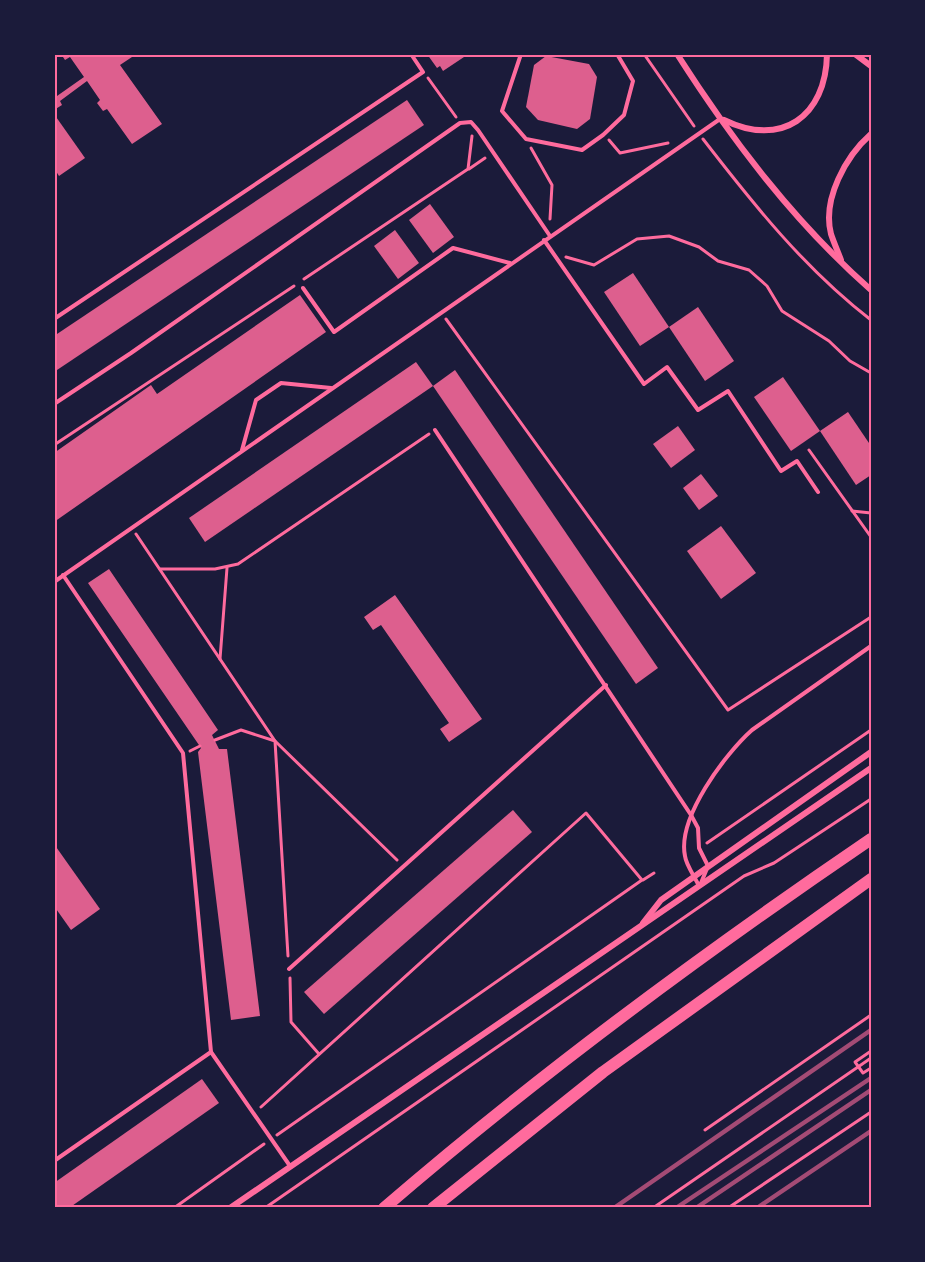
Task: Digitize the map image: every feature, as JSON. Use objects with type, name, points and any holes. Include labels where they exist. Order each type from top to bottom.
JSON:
[{"type":"main road","points":[[384,1208],[532,1085],[620,1017],[710,950],[871,839]]},
{"type":"main road","points":[[433,1208],[603,1072],[871,879]]},
{"type":"street","points":[[677,54],[720,118],[800,221],[871,290]]},
{"type":"street","points":[[720,118],[738,127],[759,132],[784,128],[805,116],[820,96],[827,73],[827,54]]},
{"type":"street","points":[[855,54],[871,66]]},
{"type":"street","points":[[843,264],[831,232],[834,190],[844,165],[857,146],[871,134]]},
{"type":"street","points":[[639,928],[661,900],[871,752]]},
{"type":"street","points":[[230,1208],[871,768]]},
{"type":"lane","points":[[54,319],[423,72],[411,54]]},
{"type":"lane","points":[[521,54],[502,111],[526,140],[582,150],[603,135],[624,115],[633,81],[616,54]]},
{"type":"lane","points":[[54,582],[720,118]]},
{"type":"lane","points":[[54,404],[131,353],[460,123],[471,122],[478,130],[549,236]]},
{"type":"lane","points":[[544,240],[644,384],[667,367],[698,410],[728,391],[781,471],[797,461],[818,492]]},
{"type":"lane","points":[[303,288],[334,332],[453,248],[511,263]]},
{"type":"lane","points":[[241,451],[256,400],[280,383],[332,388]]},
{"type":"lane","points":[[435,430],[691,815],[698,828],[699,848],[708,866],[699,886]]},
{"type":"lane","points":[[63,575],[183,753],[211,1052],[255,1112],[290,1167]]},
{"type":"lane","points":[[699,886],[684,856],[691,815],[735,746],[752,730],[871,646]]},
{"type":"lane","points":[[289,969],[606,685]]},
{"type":"lane","points":[[54,1161],[211,1052]]},
{"type":"path","points":[[644,54],[698,132],[760,213],[814,271],[871,320]]},
{"type":"path","points":[[468,169],[472,135]]},
{"type":"path","points":[[603,135],[620,153],[689,139]]},
{"type":"path","points":[[531,140],[531,150],[552,185],[550,210]]},
{"type":"path","points":[[54,445],[487,156]]},
{"type":"path","points":[[553,254],[594,265],[637,239],[669,236],[699,247],[718,261],[749,270],[767,286],[782,311],[829,341],[850,361],[871,374]]},
{"type":"path","points":[[441,312],[728,710],[871,617]]},
{"type":"path","points":[[160,569],[226,568],[238,564],[435,430]]},
{"type":"path","points":[[809,450],[871,537]]},
{"type":"path","points":[[852,511],[871,513]]},
{"type":"path","points":[[132,528],[275,741],[403,866]]},
{"type":"path","points":[[220,659],[226,568]]},
{"type":"path","points":[[215,740],[241,730],[275,741]]},
{"type":"path","points":[[706,843],[871,730]]},
{"type":"path","points":[[275,741],[291,1022],[319,1054]]},
{"type":"path","points":[[265,1208],[744,876],[774,863],[870,802]]},
{"type":"path","points":[[255,1112],[586,813],[642,880]]},
{"type":"path","points":[[174,1208],[654,873]]},
{"type":"path","points":[[705,1130],[871,1015]]},
{"type":"path","points":[[871,1051],[855,1062],[863,1073],[871,1068]]},
{"type":"path","points":[[653,1208],[871,1058]]},
{"type":"path","points":[[728,1208],[871,1112]]},
{"type":"building","points":[[61,54],[130,54],[132,57],[120,65],[162,124],[132,144],[107,109],[103,111],[97,103],[100,100],[87,81],[60,101],[62,105],[54,110],[54,92],[57,96],[84,77],[70,57],[65,60]]},
{"type":"building","points":[[427,54],[462,54],[464,57],[443,71],[440,66],[437,68]]},
{"type":"building","points":[[546,56],[589,64],[597,77],[590,119],[577,129],[538,120],[526,107],[534,65]]},
{"type":"building","points":[[407,100],[424,125],[54,372],[54,336]]},
{"type":"building","points":[[54,114],[85,158],[59,176],[54,168]]},
{"type":"building","points":[[430,204],[454,237],[433,253],[409,220]]},
{"type":"building","points":[[395,230],[419,263],[398,279],[374,246]]},
{"type":"building","points":[[633,273],[669,327],[640,346],[604,292]]},
{"type":"building","points":[[300,295],[326,332],[54,522],[54,453],[151,385],[157,394]]},
{"type":"building","points":[[698,307],[734,361],[705,381],[669,327]]},
{"type":"building","points":[[416,362],[433,386],[205,542],[189,518]]},
{"type":"building","points":[[455,370],[658,668],[636,684],[433,386]]},
{"type":"building","points":[[783,377],[820,431],[791,451],[754,397]]},
{"type":"building","points":[[848,412],[871,446],[871,475],[856,485],[820,431]]},
{"type":"building","points":[[678,426],[695,450],[671,468],[653,444]]},
{"type":"building","points":[[701,474],[718,496],[699,510],[683,488]]},
{"type":"building","points":[[721,526],[756,573],[721,599],[687,551]]},
{"type":"building","points":[[109,569],[218,730],[212,735],[219,749],[227,749],[260,1016],[231,1020],[198,752],[201,748],[88,583]]},
{"type":"building","points":[[395,595],[482,719],[449,742],[440,729],[449,723],[381,625],[373,630],[364,617]]},
{"type":"building","points":[[513,810],[532,832],[324,1014],[304,992]]},
{"type":"building","points":[[54,844],[100,909],[71,930],[54,906]]},
{"type":"building","points":[[202,1079],[219,1103],[69,1208],[54,1208],[54,1183]]},
{"type":"railway","points":[[614,1208],[871,1030]]},
{"type":"railway","points":[[676,1208],[871,1078]]},
{"type":"railway","points":[[696,1208],[871,1090]]},
{"type":"railway","points":[[757,1208],[871,1131]]}]
